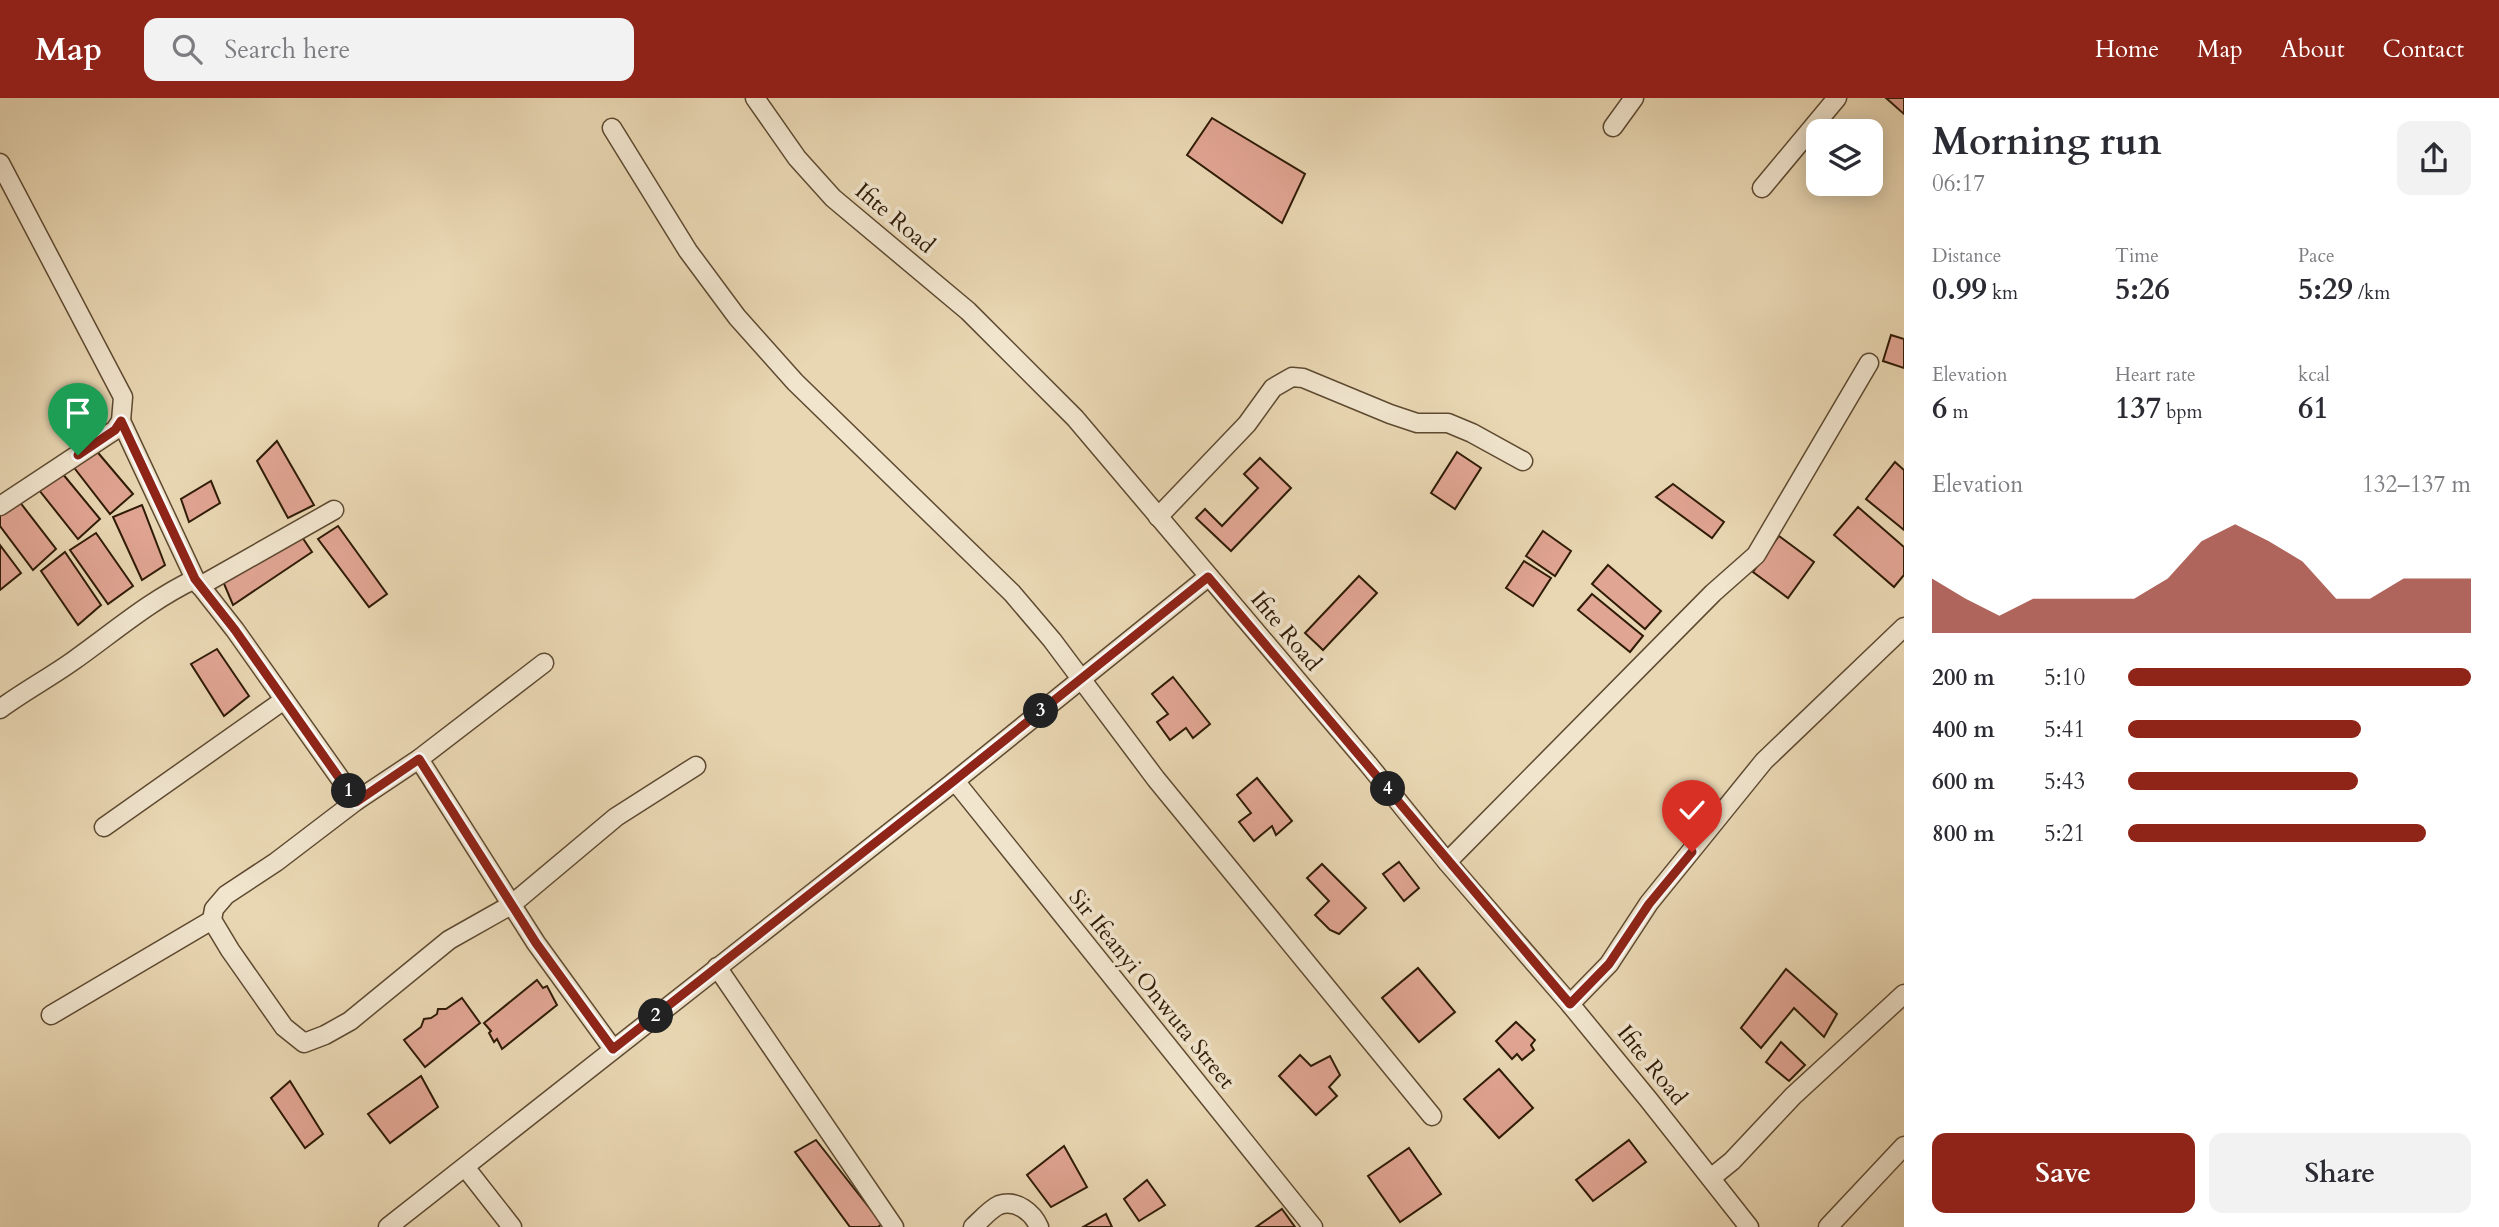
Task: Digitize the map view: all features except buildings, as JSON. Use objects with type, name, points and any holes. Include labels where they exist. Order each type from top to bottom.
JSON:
[{"type":"street","name":"Ifite Road","points":[[755,98],[797,158],[833,198],[968,311],[1075,418],[1368,764],[1447,862],[1570,1004],[1749,1227]]},
{"type":"street","points":[[1613,127],[1634,98]]},
{"type":"street","points":[[1762,188],[1838,98]]},
{"type":"street","points":[[612,128],[688,251],[737,317],[795,382],[1012,593],[1052,640],[1165,789],[1432,1116]]},
{"type":"street","points":[[0,163],[123,397],[121,421],[115,430],[0,506]]},
{"type":"street","points":[[1447,862],[1713,593],[1756,555],[1869,363]]},
{"type":"street","points":[[1158,517],[1247,424],[1273,388],[1292,377],[1303,378],[1417,423],[1448,423],[1523,461]]},
{"type":"street","points":[[121,421],[198,583],[235,630],[356,802]]},
{"type":"street","points":[[0,709],[169,592],[198,583],[334,510]]},
{"type":"street","points":[[388,1227],[1208,577]]},
{"type":"street","points":[[1570,1004],[1609,964],[1649,904],[1764,761],[1904,626]]},
{"type":"street","points":[[544,663],[419,759],[226,895],[214,909],[212,920],[230,950],[284,1027],[304,1043],[350,1021],[449,940],[511,905],[615,817],[696,766]]},
{"type":"street","points":[[104,827],[284,700]]},
{"type":"street","points":[[419,759],[536,943],[613,1049]]},
{"type":"street","name":"Sir Ifeanyi Onwuta Street","points":[[955,780],[1313,1227]]},
{"type":"street","points":[[51,1015],[212,920]]},
{"type":"street","points":[[718,967],[894,1227]]},
{"type":"street","points":[[1711,1178],[1732,1161],[1793,1096],[1904,994]]},
{"type":"street","points":[[1828,1227],[1904,1146]]},
{"type":"street","points":[[465,1167],[512,1227]]},
{"type":"street","points":[[973,1227],[999,1205],[1019,1205],[1034,1216],[1039,1227]]},
{"type":"route","points":[[78,455],[115,430],[121,421],[195,579],[235,630],[356,802],[419,759],[536,943],[613,1049],[1208,577],[1570,1004],[1609,964],[1649,904],[1692,852]]}]
